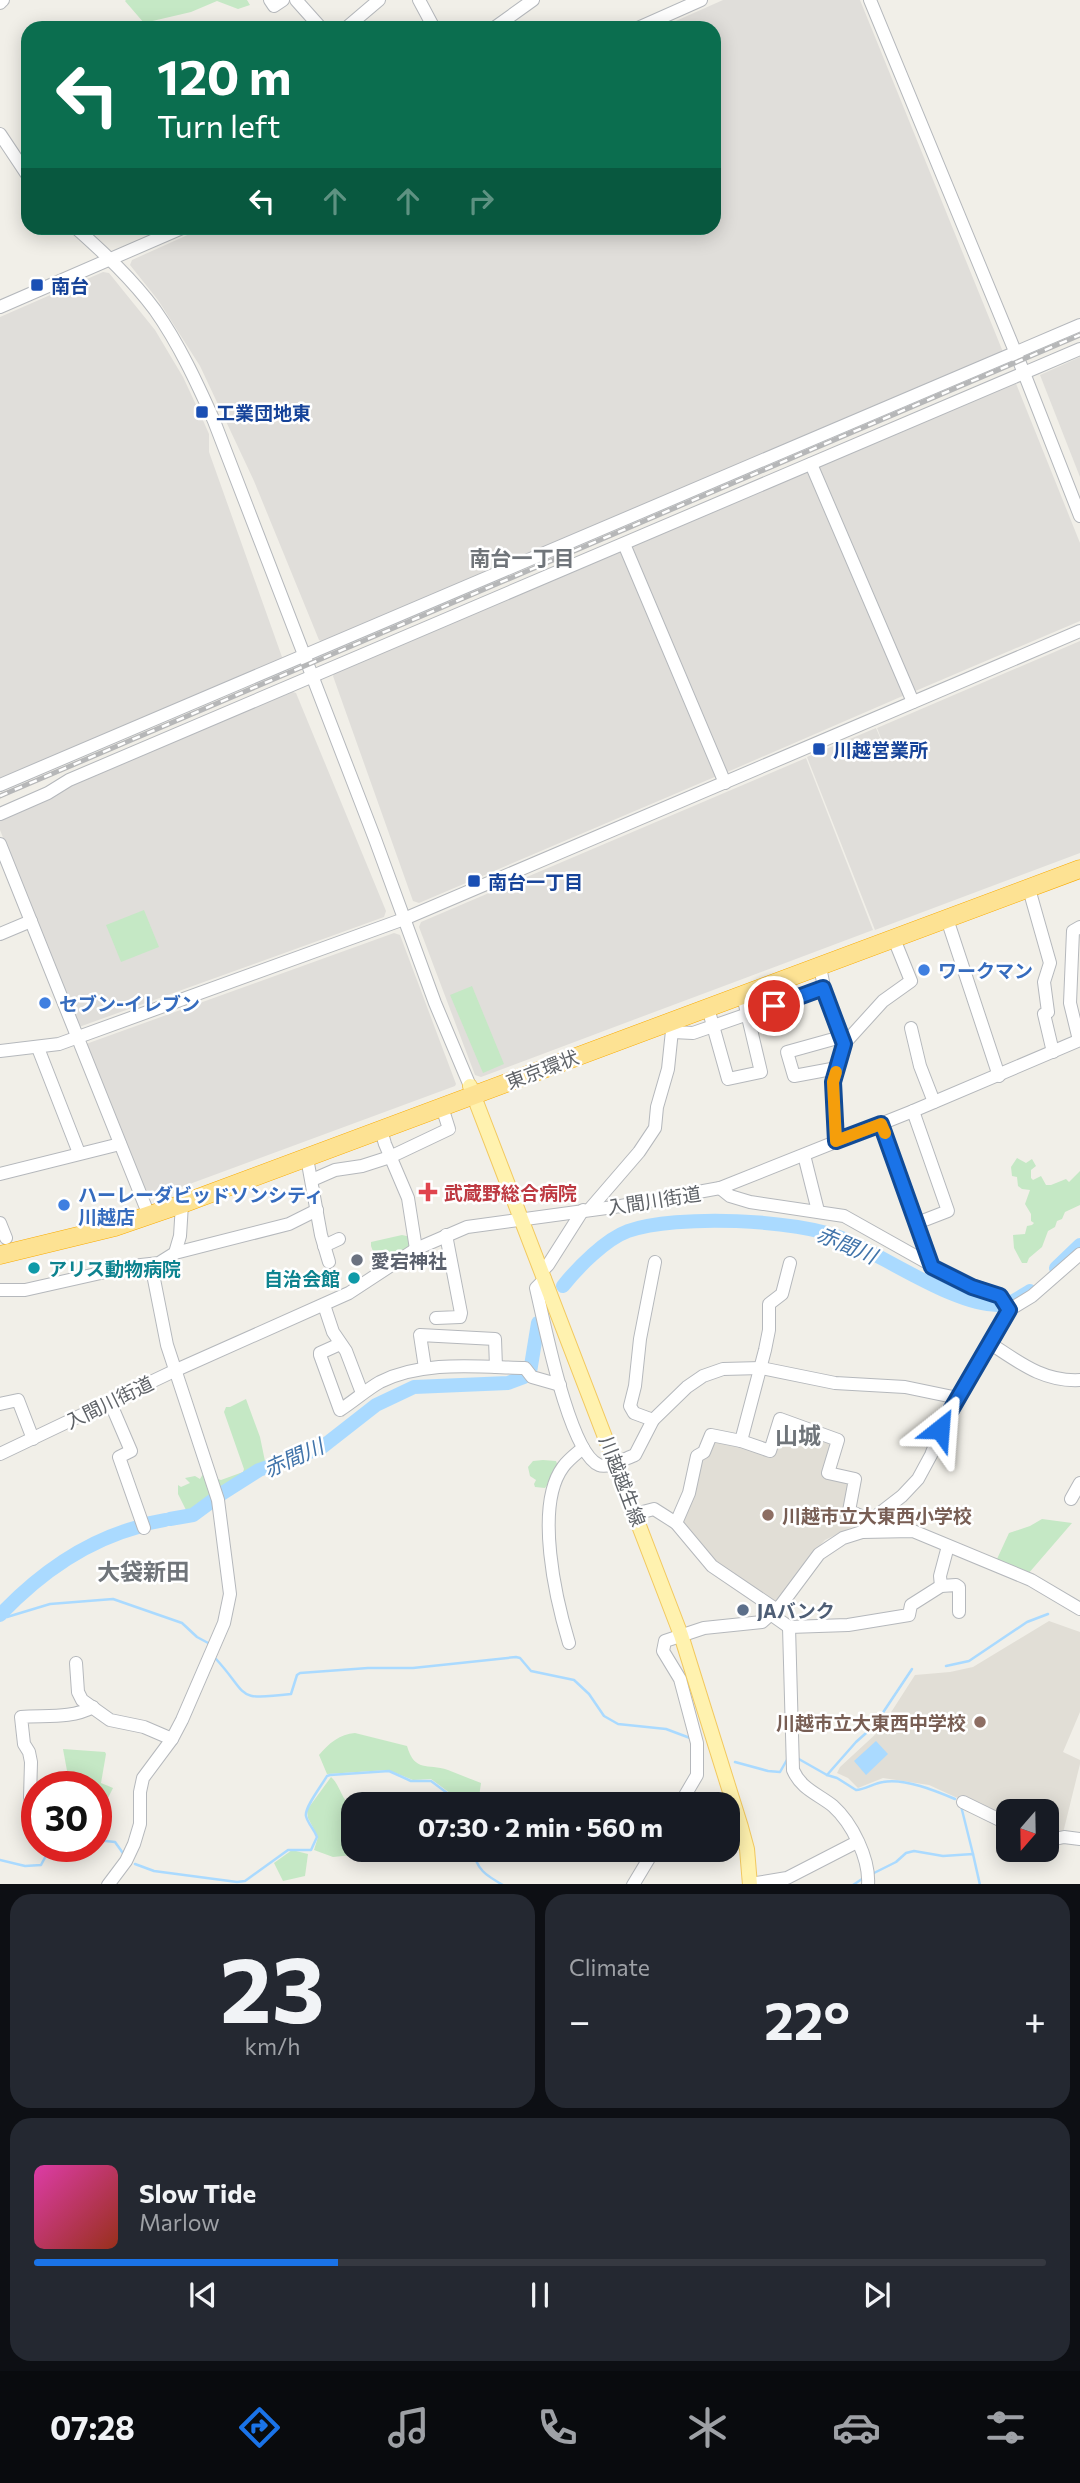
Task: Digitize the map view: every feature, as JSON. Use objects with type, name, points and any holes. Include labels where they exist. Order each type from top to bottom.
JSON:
[{"type":"highway","name":"東京環状","points":[[2,1246],[146,1208],[471,1091],[1080,862]]},
{"type":"highway","name":"東京環状","points":[[2,1246],[115,1227],[182,1204],[442,1107],[471,1091],[673,1026],[708,1008],[1080,869]]},
{"type":"main road","name":"川越越生線","points":[[471,1091],[681,1635],[741,1827],[747,1849],[750,1884]]},
{"type":"street","points":[[270,0],[274,6],[283,0]]},
{"type":"street","points":[[296,0],[315,21]]},
{"type":"street","points":[[354,21],[379,0]]},
{"type":"street","points":[[419,0],[430,21]]},
{"type":"street","points":[[504,21],[533,0]]},
{"type":"street","points":[[654,21],[701,0]]},
{"type":"street","points":[[870,0],[1016,353],[1080,516]]},
{"type":"street","points":[[0,134],[21,166]]},
{"type":"street","points":[[84,235],[110,258],[156,312],[171,334],[214,421],[471,1091]]},
{"type":"street","points":[[0,307],[162,235]]},
{"type":"street","points":[[0,785],[1080,325]]},
{"type":"street","points":[[0,814],[48,793],[69,780],[1080,349]]},
{"type":"street","points":[[811,464],[913,702]]},
{"type":"street","points":[[624,544],[725,783]]},
{"type":"street","points":[[0,1051],[38,1048],[78,1038],[404,919],[1080,631]]},
{"type":"street","points":[[0,844],[6,875],[32,921],[146,1208]]},
{"type":"street","points":[[1029,889],[1050,963],[1044,977],[1048,1012],[1044,1014],[1053,1052]]},
{"type":"street","points":[[947,919],[999,1076]]},
{"type":"street","points":[[0,934],[32,921]]},
{"type":"street","points":[[1080,927],[1073,931],[1070,995],[1080,1040]]},
{"type":"street","points":[[837,1068],[794,1076],[787,1052],[843,1040],[883,1001],[911,981],[894,939]]},
{"type":"street","points":[[820,967],[823,988],[843,1040],[833,1082],[836,1141]]},
{"type":"street","points":[[823,988],[693,1033],[673,1026],[668,1069],[658,1099],[654,1128],[639,1152],[586,1210],[548,1265],[536,1288],[574,1433],[597,1464],[606,1466],[616,1462],[637,1452],[653,1420],[687,1387],[703,1376],[723,1369],[761,1368],[835,1383],[905,1387],[958,1398]]},
{"type":"street","points":[[708,1008],[730,1080],[761,1072],[743,996]]},
{"type":"street","points":[[911,1028],[920,1066],[934,1102]]},
{"type":"street","name":"入間川街道","points":[[0,1454],[174,1371],[324,1305],[375,1278],[416,1249],[446,1235],[467,1227],[654,1201],[720,1188],[999,1076],[1080,1040]]},
{"type":"street","points":[[38,1048],[79,1153]]},
{"type":"street","points":[[312,1180],[335,1170],[362,1166],[390,1157],[449,1129],[442,1107]]},
{"type":"street","points":[[913,1111],[948,1211],[917,1223]]},
{"type":"street","points":[[881,1124],[932,1267]]},
{"type":"street","points":[[381,1130],[408,1198],[416,1249]]},
{"type":"street","points":[[0,1174],[120,1144]]},
{"type":"street","points":[[804,1155],[818,1211]]},
{"type":"street","points":[[307,1158],[329,1262]]},
{"type":"street","points":[[720,1188],[730,1196],[750,1202],[818,1211],[854,1220],[932,1267],[972,1287],[993,1292],[1000,1296],[1006,1306]]},
{"type":"street","points":[[175,1253],[180,1236],[182,1204]]},
{"type":"street","points":[[0,1290],[25,1290],[81,1276],[159,1263],[175,1253],[289,1224],[317,1210]]},
{"type":"street","points":[[0,1223],[2,1246]]},
{"type":"street","points":[[436,1318],[460,1317],[461,1313],[446,1235]]},
{"type":"street","points":[[324,1246],[340,1239]]},
{"type":"street","points":[[862,1532],[871,1520],[914,1484],[924,1469],[946,1417],[992,1344],[1006,1306],[1032,1296],[1080,1254]]},
{"type":"street","points":[[653,1420],[634,1413],[630,1406],[635,1386],[636,1358],[656,1262]]},
{"type":"street","points":[[741,1441],[769,1330],[769,1304],[782,1294],[790,1263]]},
{"type":"street","points":[[109,1884],[126,1861],[134,1844],[140,1824],[140,1791],[143,1778],[172,1739],[220,1633],[230,1594],[218,1500],[174,1371],[160,1317],[151,1264]]},
{"type":"street","points":[[324,1305],[362,1393]]},
{"type":"street","points":[[425,1368],[420,1335],[495,1339],[496,1367]]},
{"type":"street","points":[[340,1344],[320,1353],[340,1410],[387,1379],[425,1368],[525,1368],[532,1377],[561,1385]]},
{"type":"street","points":[[992,1344],[1039,1374],[1060,1380],[1080,1380]]},
{"type":"street","points":[[0,1404],[18,1400],[33,1438]]},
{"type":"street","points":[[110,1402],[131,1451],[119,1457],[144,1528]]},
{"type":"street","points":[[676,1522],[689,1493],[697,1456],[704,1452],[711,1436],[741,1441],[770,1451],[780,1419],[838,1440],[828,1473],[855,1479],[849,1511],[871,1520]]},
{"type":"street","points":[[569,1643],[550,1563],[550,1509],[562,1468],[583,1448]]},
{"type":"street","points":[[1071,1499],[1080,1483]]},
{"type":"street","points":[[635,1514],[654,1509],[676,1522],[712,1566],[774,1612],[789,1627],[793,1770],[799,1782],[838,1811],[857,1842],[868,1879]]},
{"type":"street","points":[[687,1792],[696,1775],[699,1760],[697,1743],[683,1688],[663,1648],[665,1641],[716,1627],[756,1624],[774,1612],[819,1554],[843,1538],[862,1532],[906,1530],[1041,1585],[1080,1609]]},
{"type":"street","points":[[941,1586],[948,1546]]},
{"type":"street","points":[[789,1627],[848,1625],[909,1615],[911,1605],[941,1586],[958,1586],[959,1612]]},
{"type":"street","points":[[76,1663],[78,1692],[82,1700],[110,1720],[145,1727],[172,1739]]},
{"type":"street","points":[[31,1771],[21,1717],[63,1716],[93,1707]]},
{"type":"street","points":[[963,1802],[996,1818]]},
{"type":"street","points":[[1059,1838],[1080,1839]]},
{"type":"street","points":[[750,1884],[787,1878],[857,1842]]},
{"type":"street","points":[[634,1884],[647,1862]]},
{"type":"shaded area","points":[[723,0],[860,0],[1003,352],[323,642],[319,640],[254,481],[200,366],[158,300],[130,265],[132,260],[187,235],[721,235],[721,21],[676,21]]},
{"type":"shaded area","points":[[103,272],[109,273],[155,330],[183,377],[198,409],[209,434],[209,452],[282,657],[281,661],[0,780],[0,317]]},
{"type":"shaded area","points":[[1080,357],[1080,477],[1040,375]]},
{"type":"shaded area","points":[[1015,381],[1080,543],[1080,621],[913,692],[818,469],[819,465]]},
{"type":"shaded area","points":[[806,470],[905,695],[725,773],[631,548],[632,544]]},
{"type":"shaded area","points":[[617,551],[622,553],[717,776],[419,903],[413,901],[333,676],[335,672]]},
{"type":"shaded area","points":[[1080,641],[1080,853],[875,930],[807,757],[876,728],[888,756],[877,728]]},
{"type":"shaded area","points":[[290,691],[296,693],[386,911],[384,917],[79,1027],[0,830],[0,820],[64,787]]},
{"type":"shaded area","points":[[806,758],[873,930],[481,1077],[475,1075],[419,927],[421,922]]},
{"type":"shaded area","points":[[394,933],[400,935],[455,1086],[149,1199],[86,1044]]},
{"type":"shaded area","name":"川越市立大東西小学校","points":[[781,1425],[836,1441],[826,1474],[853,1481],[846,1512],[864,1521],[825,1540],[807,1559],[780,1601],[774,1602],[715,1562],[679,1520],[698,1464],[711,1439],[770,1454]]},
{"type":"shaded area","name":"川越市立大東西中学校","points":[[1049,1621],[1080,1632],[1080,1712],[1063,1752],[1080,1760],[1080,1764],[1063,1833],[1059,1834],[1059,1799],[996,1799],[996,1816],[929,1785],[883,1778],[858,1788],[848,1778],[837,1773],[840,1767],[879,1731],[915,1675],[973,1667]]},
{"type":"green space","points":[[247,0],[250,5],[238,9],[217,1],[191,12],[142,21],[125,1]]},
{"type":"green space","points":[[144,910],[159,947],[121,962],[106,925]]},
{"type":"green space","points":[[472,986],[504,1064],[483,1073],[450,995]]},
{"type":"green space","points":[[1017,1158],[1026,1163],[1032,1159],[1036,1166],[1031,1170],[1031,1178],[1033,1180],[1041,1176],[1046,1185],[1066,1179],[1069,1182],[1080,1171],[1080,1205],[1065,1212],[1055,1227],[1048,1231],[1042,1247],[1027,1263],[1022,1263],[1014,1248],[1013,1235],[1025,1234],[1027,1226],[1034,1223],[1025,1204],[1030,1190],[1018,1186],[1017,1177],[1012,1176],[1011,1167]]},
{"type":"green space","points":[[402,1235],[411,1237],[413,1247],[380,1270],[371,1242]]},
{"type":"green space","points":[[246,1399],[260,1437],[266,1466],[264,1470],[249,1475],[230,1491],[225,1491],[209,1507],[190,1518],[178,1494],[178,1485],[181,1487],[190,1483],[185,1478],[195,1476],[200,1479],[203,1474],[221,1480],[243,1472],[224,1412],[226,1407]]},
{"type":"green space","points":[[533,1461],[556,1461],[559,1469],[545,1488],[535,1487],[536,1480],[530,1476],[528,1467]]},
{"type":"green space","points":[[1042,1519],[1072,1523],[1028,1574],[997,1559],[1009,1533]]},
{"type":"green space","points":[[355,1733],[407,1746],[418,1764],[448,1770],[481,1783],[480,1792],[449,1792],[431,1779],[413,1780],[388,1770],[327,1774],[319,1755],[344,1735]]},
{"type":"green space","points":[[63,1749],[106,1754],[103,1771],[67,1771]]},
{"type":"green space","points":[[331,1777],[341,1792],[341,1856],[333,1857],[314,1850],[318,1837],[307,1810]]},
{"type":"green space","points":[[292,1850],[308,1854],[305,1876],[283,1881],[274,1863]]},
{"type":"water","points":[[876,1741],[888,1754],[866,1775],[854,1761]]},
{"type":"waterway","name":"赤間川","points":[[563,1286],[593,1254],[628,1231],[676,1222],[737,1221],[797,1227],[844,1239],[925,1281],[969,1300],[1006,1304],[1030,1291]]},
{"type":"waterway","name":"赤間川","points":[[1056,1268],[1080,1245]]},
{"type":"waterway","name":"赤間川","points":[[530,1372],[538,1323]]},
{"type":"waterway","name":"赤間川","points":[[218,1496],[259,1470],[321,1448],[376,1405],[414,1387],[508,1383],[524,1377]]},
{"type":"waterway","name":"赤間川","points":[[170,1519],[193,1515],[212,1501]]},
{"type":"waterway","name":"赤間川","points":[[145,1524],[165,1520]]},
{"type":"waterway","name":"赤間川","points":[[0,1615],[30,1586],[63,1561],[99,1541],[138,1527]]},
{"type":"waterway","points":[[7,1617],[50,1604],[113,1599],[182,1623],[197,1637],[210,1644]]},
{"type":"waterway","points":[[946,1666],[969,1661],[1027,1622],[1048,1614]]},
{"type":"waterway","points":[[216,1659],[245,1693],[260,1697],[291,1694],[300,1673],[413,1668],[516,1657],[531,1671],[574,1680],[589,1694],[604,1716],[618,1724],[666,1729],[690,1738]]},
{"type":"waterway","points":[[797,1758],[827,1775],[874,1726],[912,1669]]},
{"type":"waterway","points":[[735,1762],[780,1772],[788,1758]]},
{"type":"waterway","points":[[135,1864],[154,1871],[245,1881],[288,1850],[311,1850],[317,1837],[306,1812],[330,1775],[389,1771],[411,1781],[431,1781],[446,1792]]},
{"type":"waterway","points":[[827,1775],[856,1790],[892,1781],[920,1786],[955,1799]]},
{"type":"waterway","points":[[961,1806],[973,1854]]},
{"type":"waterway","points":[[112,1842],[125,1856]]},
{"type":"waterway","points":[[872,1874],[914,1851],[943,1856],[973,1854],[980,1884]]},
{"type":"waterway","points":[[0,1860],[25,1866],[41,1865],[43,1862]]},
{"type":"waterway","points":[[477,1862],[483,1871],[501,1884]]},
{"type":"waterway","points":[[854,1884],[862,1879]]},
{"type":"railway","points":[[0,796],[1080,335]]},
{"type":"slow traffic","points":[[836,1072],[833,1082],[836,1141],[881,1124],[885,1133]]},
{"type":"place","name":"南台","points":[[37,285]]},
{"type":"place","name":"工業団地東","points":[[202,412]]},
{"type":"place","name":"川越営業所","points":[[819,749]]},
{"type":"place","name":"南台一丁目","points":[[474,881]]},
{"type":"place","name":"ワークマン","points":[[924,970]]},
{"type":"place","name":"セブン-イレブン","points":[[45,1003]]},
{"type":"place","name":"武蔵野総合病院","points":[[428,1192]]},
{"type":"place","name":"ハーレーダビッドソンシティ 川越店","points":[[64,1205]]},
{"type":"place","name":"愛宕神社","points":[[357,1260]]},
{"type":"place","name":"アリス動物病院","points":[[34,1268]]},
{"type":"place","name":"自治会館","points":[[354,1278]]},
{"type":"place","name":"川越市立大東西小学校","points":[[768,1515]]},
{"type":"place","name":"JAバンク","points":[[743,1610]]},
{"type":"place","name":"川越市立大東西中学校","points":[[980,1722]]},
{"type":"district","name":"南台一丁目","points":[[522,557]]},
{"type":"district","name":"山城","points":[[798,1435]]},
{"type":"district","name":"大袋新田","points":[[143,1571]]},
{"type":"route","points":[[774,1006],[823,988],[844,1044],[833,1082],[836,1141],[881,1124],[932,1267],[972,1287],[993,1292],[1000,1296],[1009,1310],[940,1429]]}]
